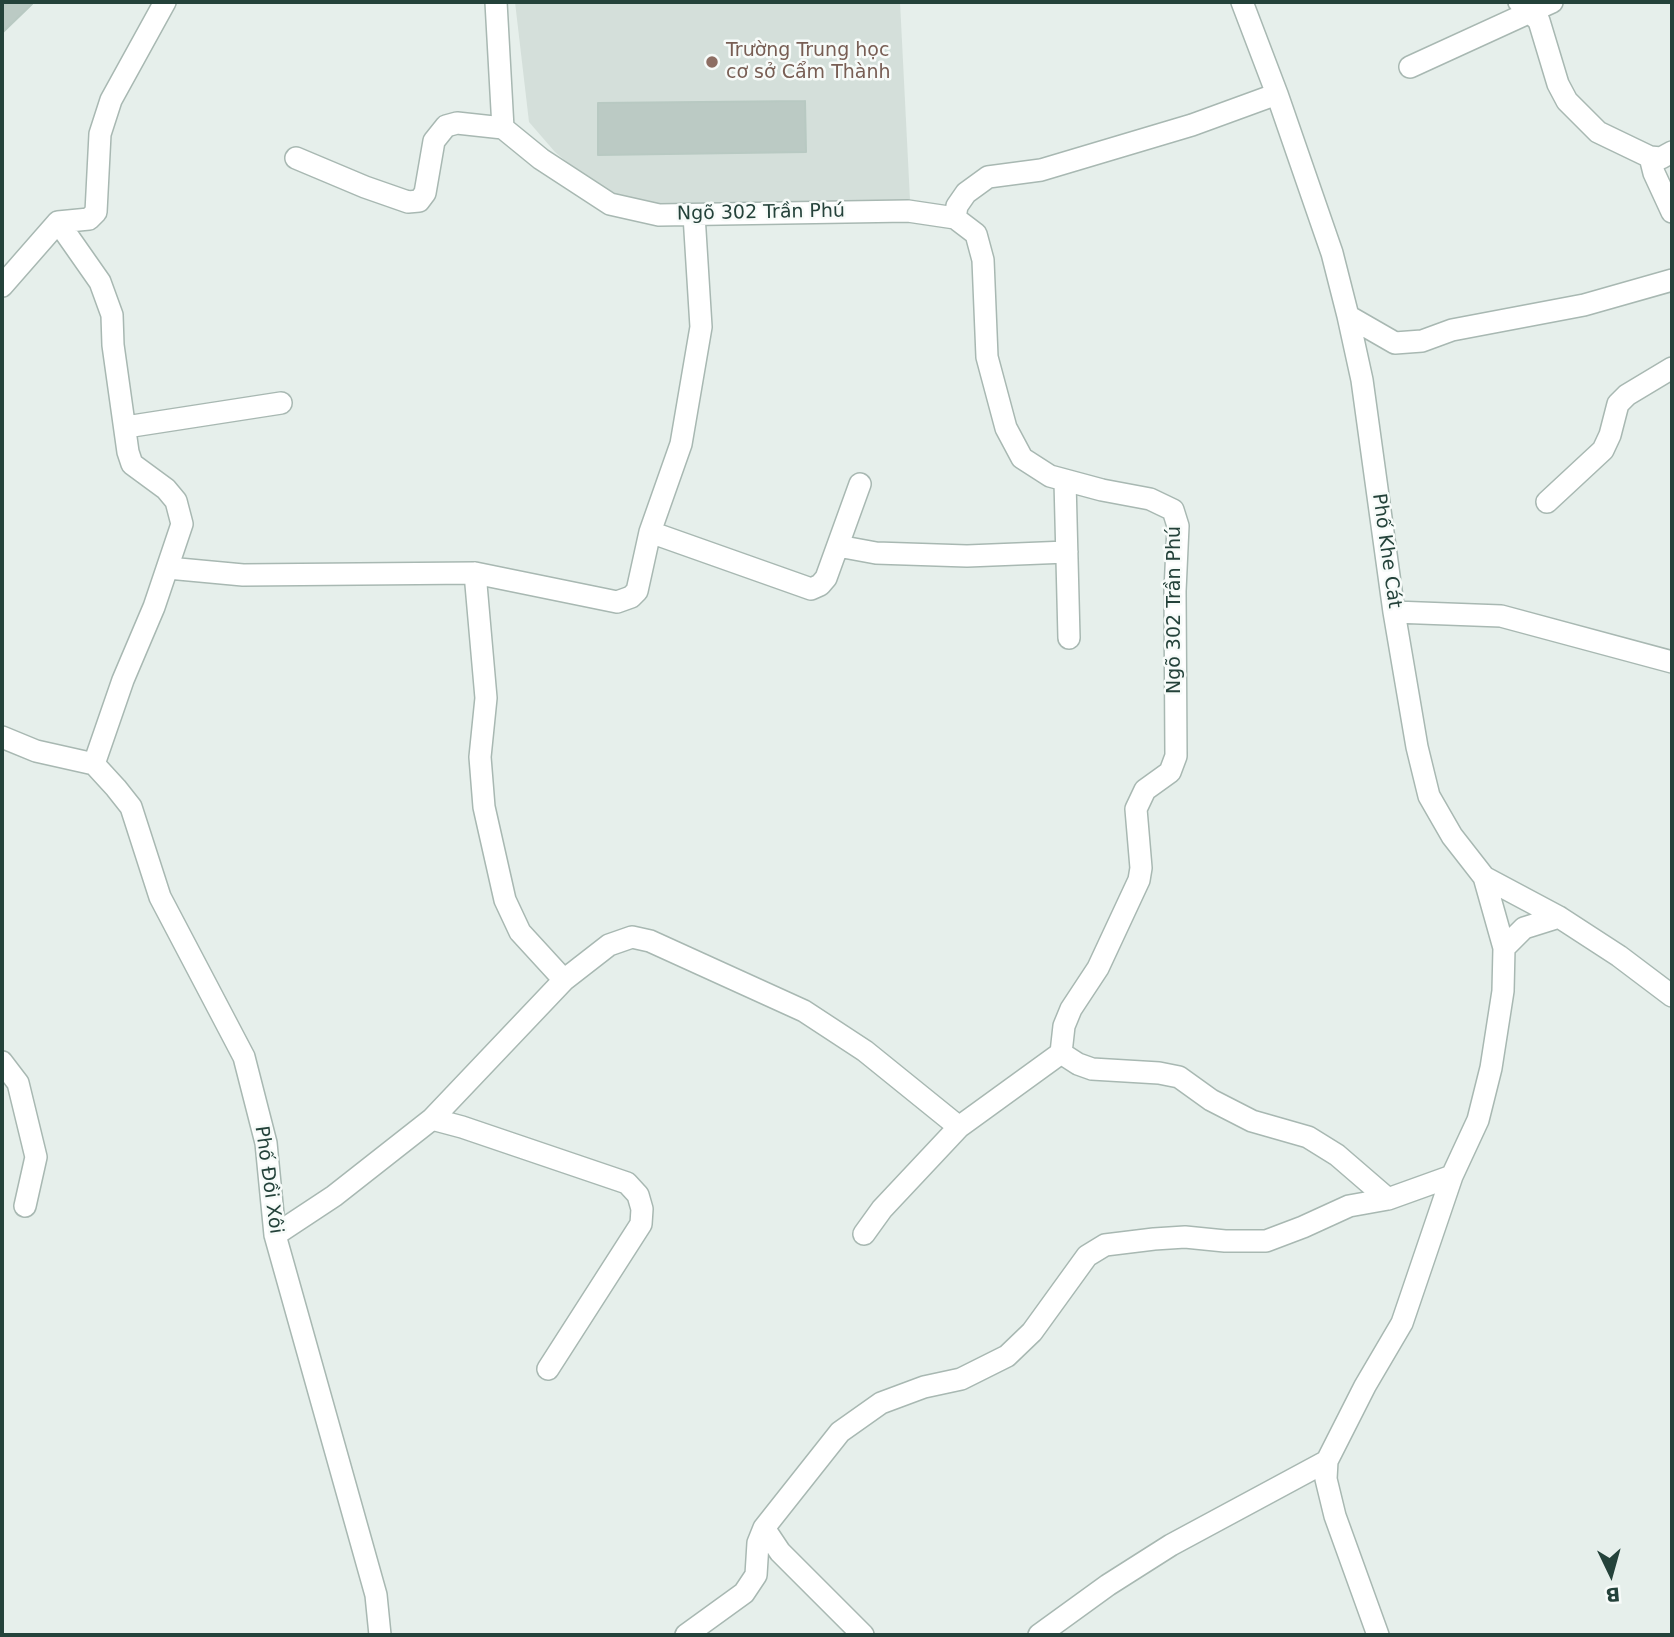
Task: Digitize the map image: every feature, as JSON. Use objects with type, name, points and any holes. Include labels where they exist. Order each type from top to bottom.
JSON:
[{"type":"street","points":[[2,286],[58,222],[89,219],[96,212],[100,134],[107,111],[165,2]]},
{"type":"street","points":[[296,158],[365,187],[408,202],[419,201],[425,193],[434,141],[446,125],[457,123],[503,128],[496,2]]},
{"type":"street","name":"Phố Khe Cát","points":[[1241,2],[1277,94],[1332,253],[1348,316],[1362,380],[1394,612],[1417,747],[1429,796],[1452,836],[1484,877],[1559,917],[1619,956],[1672,996]]},
{"type":"street","points":[[1410,67],[1524,7],[1552,2]]},
{"type":"street","points":[[1524,7],[1539,22],[1558,83],[1567,101],[1598,132],[1650,157],[1661,158],[1672,152]]},
{"type":"street","points":[[955,218],[957,206],[966,193],[988,177],[1041,170],[1192,125],[1277,94]]},
{"type":"street","name":"Ngõ 302 Trần Phú","points":[[503,128],[541,159],[610,204],[659,215],[908,211],[955,218],[975,234],[983,260],[987,357],[1006,428],[1022,458],[1050,476],[1150,499],[1173,510],[1178,526],[1175,591],[1176,756],[1170,772],[1145,790],[1136,809],[1141,868],[1139,880],[1098,968],[1071,1009],[1064,1026],[1061,1053]]},
{"type":"street","points":[[1650,157],[1654,173],[1672,212]]},
{"type":"street","points":[[167,568],[243,575],[475,573],[617,602],[631,597],[637,591],[650,532],[681,444],[701,327],[694,215]]},
{"type":"street","points":[[2,737],[36,751],[94,764],[123,680],[154,607],[182,524],[176,501],[166,489],[132,464],[113,345],[112,315],[100,282],[58,222]]},
{"type":"street","points":[[1348,316],[1395,343],[1422,341],[1452,330],[1584,305],[1672,279]]},
{"type":"street","points":[[1547,502],[1603,450],[1611,435],[1618,404],[1627,394],[1672,368]]},
{"type":"street","points":[[126,427],[281,403]]},
{"type":"street","points":[[1065,481],[1069,638]]},
{"type":"street","points":[[650,532],[811,589],[826,578],[860,484]]},
{"type":"street","points":[[838,546],[876,553],[967,556],[1067,552]]},
{"type":"street","points":[[475,573],[486,698],[480,757],[484,807],[505,900],[520,932],[564,980]]},
{"type":"street","points":[[1394,612],[1501,616],[1672,662]]},
{"type":"street","name":"Phố Đồi Xôi","points":[[94,764],[131,807],[160,897],[244,1057],[266,1143],[275,1235],[376,1595],[380,1635]]},
{"type":"street","points":[[1378,1635],[1335,1516],[1326,1479],[1327,1461],[1365,1386],[1402,1323],[1452,1176],[1478,1120],[1491,1068],[1503,991],[1504,947],[1484,877]]},
{"type":"street","points":[[1504,947],[1524,928],[1559,917]]},
{"type":"street","points":[[275,1235],[334,1196],[432,1119],[564,980],[609,945],[632,937],[650,941],[804,1011],[864,1051],[960,1127]]},
{"type":"street","points":[[864,1234],[882,1209],[960,1127],[1061,1053],[1078,1065],[1092,1069],[1180,1077],[1211,1100],[1252,1121],[1308,1137],[1337,1156],[1388,1199]]},
{"type":"street","points":[[2,1062],[18,1083],[36,1157],[25,1206]]},
{"type":"street","points":[[432,1119],[627,1183],[638,1195],[642,1209],[641,1224],[548,1369]]},
{"type":"street","points":[[686,1635],[744,1593],[756,1575],[758,1543],[764,1528],[840,1432],[881,1403],[924,1387],[961,1379],[1007,1356],[1032,1332],[1087,1256],[1105,1245],[1185,1237],[1266,1241],[1349,1206],[1388,1199],[1452,1176]]},
{"type":"street","points":[[1039,1635],[1108,1585],[1171,1545],[1327,1461]]},
{"type":"street","points":[[764,1528],[780,1552],[863,1635]]},
{"type":"shaded area","name":"Trường Trung học cơ sở Cẩm Thành","points":[[515,2],[900,2],[910,200],[661,206],[635,203],[614,193],[583,176],[555,152],[529,122]]},
{"type":"building","points":[[2,2],[32,4],[2,33]]},
{"type":"building","points":[[805,101],[806,152],[598,155],[598,103]]},
{"type":"place","name":"Trường Trung học cơ sở Cẩm Thành","points":[[712,62]]}]
